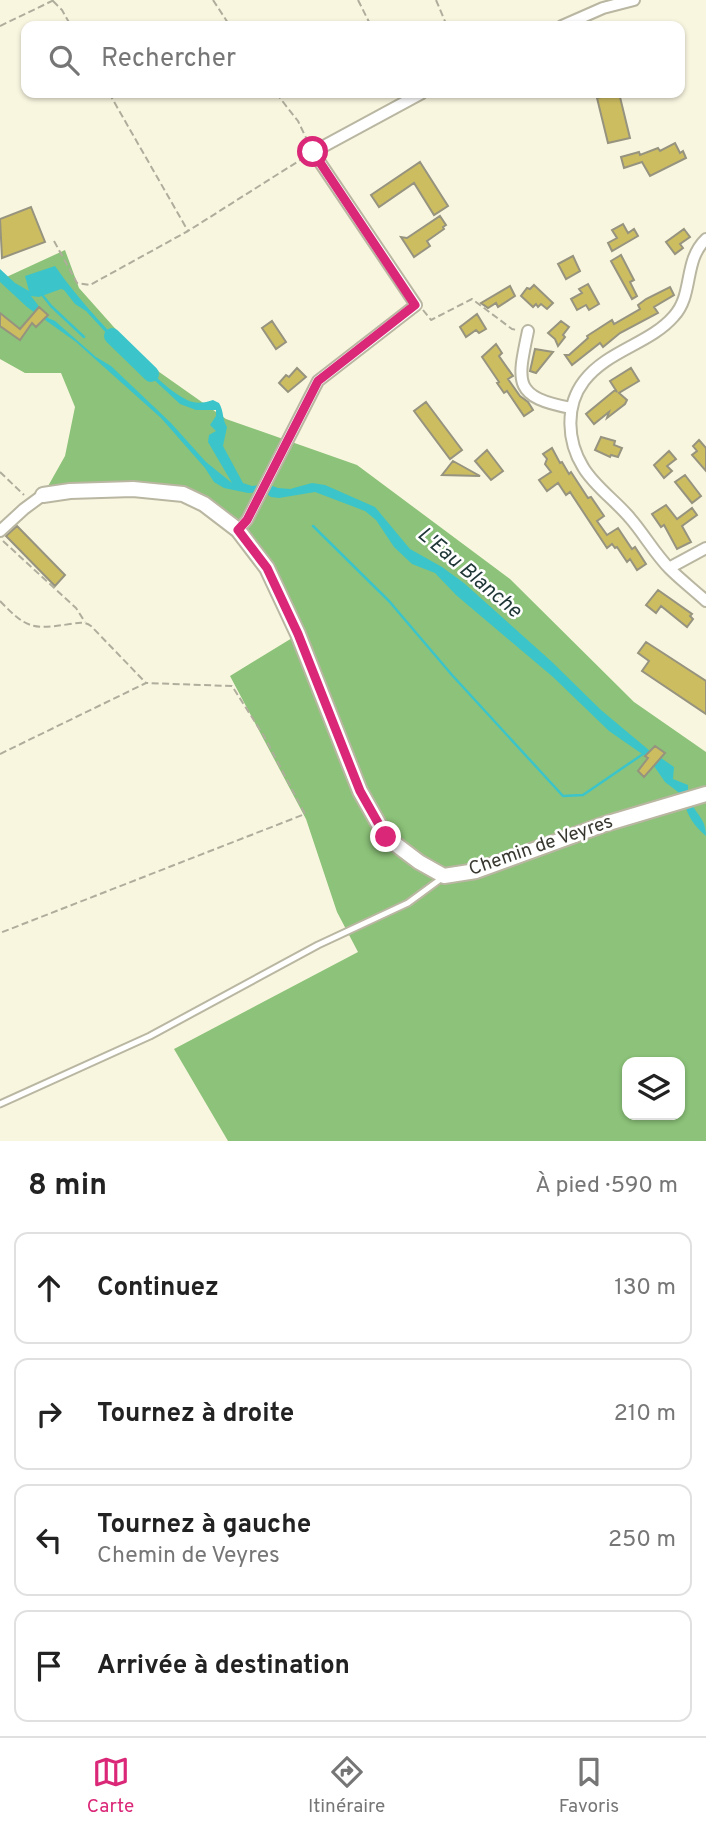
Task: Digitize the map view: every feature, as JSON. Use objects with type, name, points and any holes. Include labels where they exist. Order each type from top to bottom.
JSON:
[{"type":"street","points":[[573,21],[603,8],[634,0]]},
{"type":"street","points":[[238,530],[247,520],[318,381],[415,305],[313,152],[413,98]]},
{"type":"street","points":[[706,239],[690,263],[682,306],[673,318],[600,363],[580,388],[571,408],[572,438],[583,468],[630,517],[669,568],[706,601]]},
{"type":"street","points":[[528,331],[520,371],[526,391],[544,403],[571,408]]},
{"type":"street","name":"Chemin de Veyres","points":[[38,499],[70,491],[133,489],[183,494],[204,504],[238,530],[267,568],[298,634],[360,791],[386,837],[419,862],[444,876],[476,871],[605,824],[693,797]]},
{"type":"street","points":[[0,531],[38,499]]},
{"type":"street","points":[[669,568],[706,548]]},
{"type":"lane","points":[[0,1104],[150,1036],[318,946],[408,903],[444,876]]},
{"type":"path","points":[[0,26],[53,0],[68,21]]},
{"type":"path","points":[[213,0],[227,21]]},
{"type":"path","points":[[358,0],[368,21]]},
{"type":"path","points":[[436,0],[445,21]]},
{"type":"path","points":[[112,98],[188,231]]},
{"type":"path","points":[[54,241],[77,283],[90,285],[188,231],[313,152],[298,121],[280,98]]},
{"type":"path","points":[[415,305],[431,320],[472,299],[512,329],[528,331]]},
{"type":"path","points":[[0,471],[38,499]]},
{"type":"path","points":[[0,537],[76,608],[85,622],[92,626],[146,683]]},
{"type":"path","points":[[0,601],[27,625],[55,627],[85,622]]},
{"type":"path","points":[[0,754],[146,683],[232,686],[264,736],[305,814],[0,933]]},
{"type":"green space","points":[[65,250],[79,288],[145,362],[226,419],[357,465],[510,579],[634,702],[706,752],[706,1141],[228,1141],[174,1049],[358,952],[337,912],[306,819],[230,676],[297,635],[238,530],[183,494],[43,495],[65,456],[75,407],[61,373],[25,373],[0,359],[0,280]]},
{"type":"water","points":[[55,266],[97,318],[164,384],[190,401],[200,403],[213,400],[219,403],[227,427],[223,446],[243,483],[290,489],[312,483],[325,485],[375,507],[410,549],[464,583],[601,710],[650,751],[645,756],[609,731],[553,677],[456,595],[435,573],[412,564],[394,547],[376,520],[365,511],[315,492],[279,498],[264,492],[248,493],[224,488],[214,482],[161,418],[76,342],[27,307],[0,282],[0,269],[29,291],[25,276]],"holes":[[[64,290],[75,304],[86,311],[121,349],[180,404],[196,410],[216,410],[216,416],[210,425],[216,431],[209,435],[208,442],[232,483],[206,462],[171,423],[111,366],[48,318],[31,296],[39,297]]]},
{"type":"water","points":[[661,758],[674,767],[673,779],[688,785],[689,799],[703,822],[706,836],[690,818],[682,795],[665,782],[654,766]]},
{"type":"building","points":[[597,98],[620,98],[630,138],[608,143]]},
{"type":"building","points":[[675,143],[686,158],[650,176],[642,162],[624,168],[621,157],[639,152],[640,155],[658,148],[660,151]]},
{"type":"building","points":[[420,162],[448,206],[434,215],[414,183],[379,207],[371,195]]},
{"type":"building","points":[[31,207],[45,242],[2,258],[0,219]]},
{"type":"building","points":[[440,216],[446,225],[444,229],[427,241],[430,246],[414,257],[401,237],[407,238]]},
{"type":"building","points":[[623,224],[628,233],[634,229],[638,236],[612,251],[608,243],[617,238],[612,230]]},
{"type":"building","points":[[684,229],[690,237],[680,244],[683,248],[675,254],[666,242]]},
{"type":"building","points":[[621,255],[634,280],[630,282],[637,296],[632,299],[611,261]]},
{"type":"building","points":[[573,256],[580,271],[566,279],[558,264]]},
{"type":"building","points":[[588,284],[599,304],[589,310],[586,305],[577,310],[571,299],[582,293],[579,289]]},
{"type":"building","points":[[534,285],[553,303],[547,309],[541,304],[533,307],[521,296],[527,288],[530,289]]},
{"type":"building","points":[[510,286],[515,296],[498,307],[496,303],[488,308],[481,303]]},
{"type":"building","points":[[670,287],[674,295],[654,307],[658,313],[620,333],[603,347],[600,343],[572,365],[565,355],[569,355],[588,338],[587,336],[612,320],[614,324],[640,309],[638,305],[646,299]]},
{"type":"building","points":[[39,307],[48,315],[36,327],[32,323],[20,340],[0,326],[0,313],[20,329]]},
{"type":"building","points":[[477,314],[486,329],[479,333],[476,330],[466,337],[460,327]]},
{"type":"building","points":[[272,321],[286,342],[276,349],[262,328]]},
{"type":"building","points":[[561,321],[569,327],[558,346],[548,333]]},
{"type":"building","points":[[496,344],[502,353],[499,356],[513,376],[508,379],[533,410],[524,416],[507,391],[504,393],[482,357]]},
{"type":"building","points":[[535,349],[553,352],[536,373],[530,371]]},
{"type":"building","points":[[297,368],[306,377],[288,392],[279,383]]},
{"type":"building","points":[[631,368],[639,381],[619,393],[627,400],[625,404],[594,424],[586,414],[615,390],[617,392],[610,381]]},
{"type":"building","points":[[426,402],[462,450],[450,459],[414,411]]},
{"type":"building","points":[[601,437],[615,441],[614,445],[622,448],[618,457],[610,457],[595,450]]},
{"type":"building","points":[[699,440],[706,448],[706,471],[692,455],[697,451],[693,446]]},
{"type":"building","points":[[552,448],[560,463],[562,462],[569,474],[571,472],[604,516],[597,521],[607,535],[618,528],[646,564],[637,570],[630,559],[627,562],[617,547],[612,544],[607,548],[570,492],[566,495],[558,483],[547,491],[539,480],[551,472],[545,464],[547,459],[543,454]]},
{"type":"building","points":[[487,450],[503,471],[491,480],[475,461]]},
{"type":"building","points":[[669,451],[676,459],[667,466],[672,471],[664,478],[654,465]]},
{"type":"building","points":[[453,461],[480,476],[442,475]]},
{"type":"building","points":[[685,475],[701,496],[692,503],[675,482]]},
{"type":"building","points":[[666,505],[677,519],[692,508],[697,515],[682,526],[691,542],[677,549],[664,525],[661,527],[652,514]]},
{"type":"building","points":[[17,526],[65,575],[55,586],[6,536]]},
{"type":"building","points":[[658,590],[692,614],[690,616],[693,619],[687,627],[661,606],[656,613],[646,605]]},
{"type":"building","points":[[646,642],[706,681],[706,714],[642,671],[649,661],[638,653]]},
{"type":"building","points":[[655,746],[665,753],[644,777],[638,771],[648,758],[645,756]]},
{"type":"waterway","name":"L'Eau Blanche","points":[[40,292],[84,337]]},
{"type":"waterway","name":"L'Eau Blanche","points":[[112,336],[151,374]]},
{"type":"waterway","name":"L'Eau Blanche","points":[[313,526],[389,601],[452,675],[563,796],[583,795],[643,754]]},
{"type":"route","points":[[313,152],[415,305],[318,381],[247,520],[238,530],[267,568],[298,634],[360,791],[386,837]]}]
